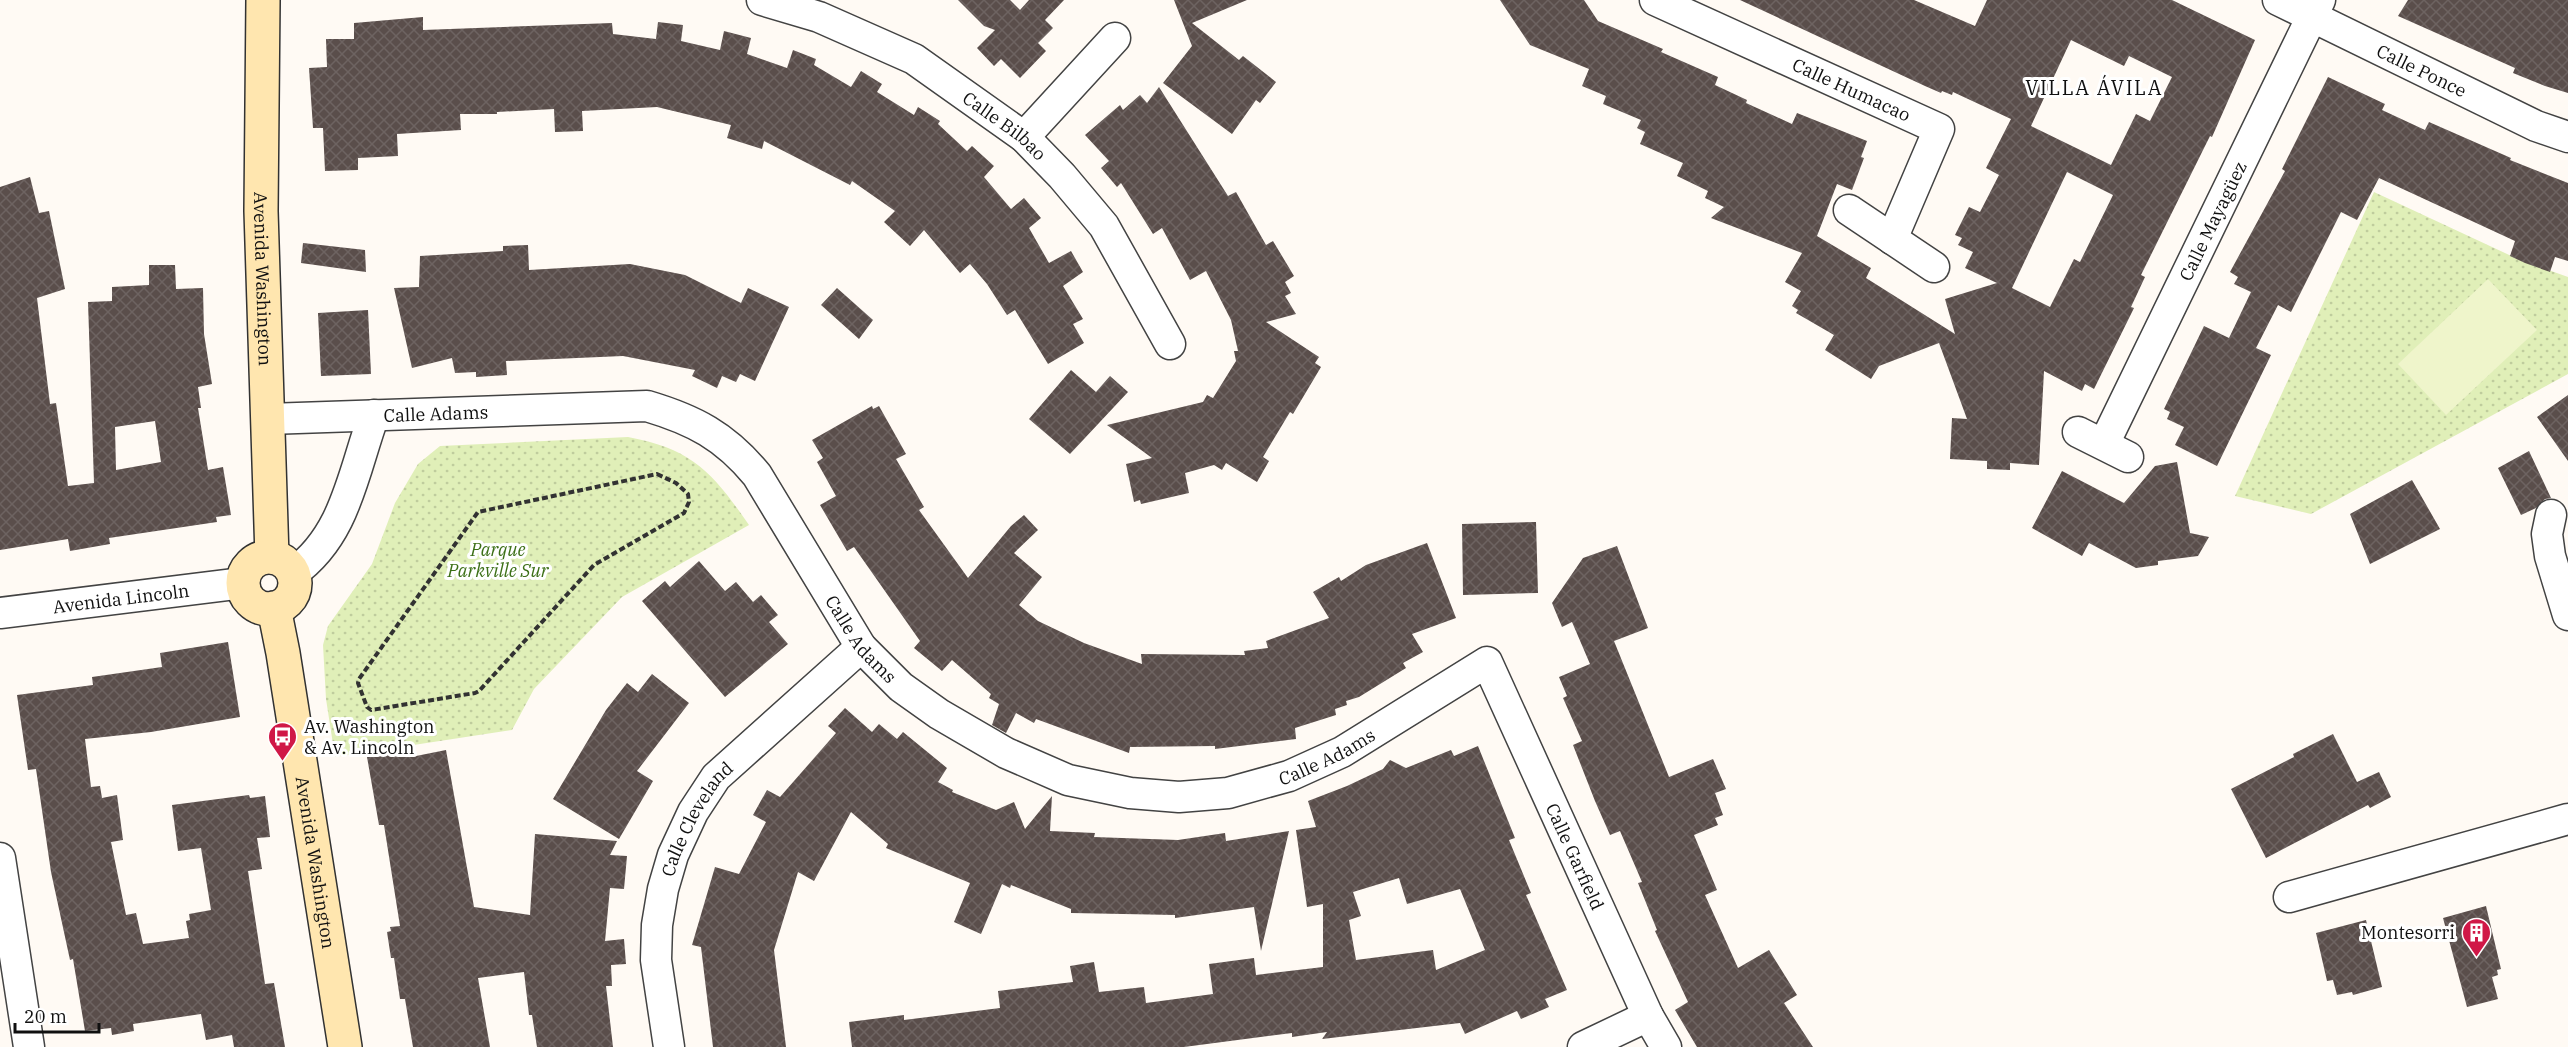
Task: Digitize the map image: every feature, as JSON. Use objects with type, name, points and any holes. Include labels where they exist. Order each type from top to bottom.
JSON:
[{"type":"street","name":"Avenida Washington","points":[[263,0],[261,211],[268,419],[283,565],[294,591],[283,605],[274,608],[345,1047]]},
{"type":"street","name":"Calle Bilbao","points":[[762,0],[822,9],[914,59],[1024,137],[1062,176],[1104,226],[1170,344]]},
{"type":"street","name":"Calle Humacao","points":[[1655,0],[1939,129],[1892,239]]},
{"type":"street","name":"Calle Ponce","points":[[2278,0],[2316,8],[2536,126],[2568,137]]},
{"type":"street","name":"Calle Mayagüez","points":[[2103,445],[2316,8]]},
{"type":"street","points":[[1024,137],[1115,38]]},
{"type":"street","points":[[1849,210],[1934,267]]},
{"type":"street","name":"Calle Adams","points":[[268,419],[647,406],[678,415],[717,436],[740,454],[757,475],[861,647],[901,687],[939,714],[1006,753],[1068,780],[1130,793],[1179,797],[1228,793],[1289,776],[1342,752],[1487,662]]},
{"type":"street","points":[[274,608],[256,606],[244,592],[243,584],[248,566],[255,560],[283,565],[311,560],[324,545],[345,507],[359,455],[374,415]]},
{"type":"street","points":[[2551,515],[2547,534],[2550,556],[2568,615]]},
{"type":"street","name":"Avenida Lincoln","points":[[0,613],[243,584]]},
{"type":"street","name":"Calle Cleveland","points":[[669,1047],[656,960],[657,925],[663,889],[673,855],[693,812],[716,777],[861,647]]},
{"type":"street","name":"Calle Garfield","points":[[1487,662],[1648,1016],[1666,1047]]},
{"type":"street","points":[[2289,897],[2568,819]]},
{"type":"street","points":[[0,858],[5,929],[28,1047]]},
{"type":"street","points":[[1583,1047],[1648,1016]]},
{"type":"path","points":[[657,474],[676,483],[688,494],[689,502],[684,513],[594,565],[475,693],[372,710],[364,704],[359,679],[478,512],[657,474]]},
{"type":"green space","points":[[2374,192],[2520,260],[2568,277],[2568,374],[2311,514],[2235,496]]},
{"type":"green space","points":[[2488,279],[2537,330],[2446,415],[2398,364]]},
{"type":"green space","name":"Parque Parkville Sur","points":[[628,437],[669,448],[699,466],[724,491],[749,525],[622,597],[534,689],[512,730],[335,757],[326,699],[323,645],[328,626],[372,564],[395,503],[418,464],[440,446]]},
{"type":"building","points":[[958,0],[1010,0],[1020,10],[1029,0],[1064,0],[1045,20],[1053,28],[1038,43],[1046,51],[1020,78],[1001,59],[994,66],[977,48],[995,30],[984,26]]},
{"type":"building","points":[[1174,0],[1247,0],[1192,23],[1239,60],[1243,56],[1276,82],[1260,103],[1256,100],[1232,134],[1163,83],[1192,46]]},
{"type":"building","points":[[1500,0],[1584,0],[1598,21],[1663,49],[1661,52],[1718,77],[1715,85],[1747,100],[1746,103],[1792,124],[1797,113],[1867,141],[1861,157],[1864,158],[1852,190],[1837,184],[1817,236],[1871,268],[1866,278],[1955,334],[1945,299],[1997,283],[1965,268],[1973,252],[1958,245],[1962,238],[1955,235],[1969,207],[1980,212],[1999,175],[1986,168],[2011,119],[1953,92],[1952,95],[1942,91],[1941,93],[1925,86],[1740,0],[1914,0],[1975,26],[1987,0],[2172,0],[2255,40],[2212,137],[2210,136],[2141,275],[2145,277],[2131,307],[2134,308],[2094,389],[2085,384],[2082,391],[2044,371],[2039,465],[2010,463],[2010,470],[1987,469],[1987,461],[1950,459],[1952,418],[1967,419],[1939,343],[1879,366],[1871,379],[1825,350],[1834,335],[1796,313],[1798,310],[1792,306],[1801,291],[1785,282],[1802,253],[1711,218],[1724,207],[1705,198],[1708,191],[1677,176],[1683,163],[1640,144],[1645,132],[1637,128],[1641,120],[1603,104],[1606,96],[1582,86],[1589,69],[1530,45]],"holes":[[[2071,40],[2124,66],[2129,56],[2172,77],[2150,121],[2136,114],[2111,165],[2031,126]],[[2067,172],[2113,195],[2080,262],[2074,259],[2050,307],[2012,288]]]},
{"type":"building","points":[[2408,0],[2568,0],[2568,93],[2513,73],[2515,68],[2398,16]]},
{"type":"building","points":[[423,17],[423,30],[612,23],[613,34],[656,39],[658,22],[683,25],[681,41],[720,50],[724,31],[751,38],[747,54],[787,68],[793,50],[816,59],[814,65],[851,87],[861,71],[882,84],[877,92],[914,115],[918,107],[940,121],[938,124],[967,151],[972,146],[994,166],[984,177],[1011,209],[1024,198],[1041,218],[1029,228],[1049,263],[1071,251],[1083,272],[1063,286],[1083,319],[1073,324],[1084,343],[1048,364],[1015,310],[1007,315],[987,284],[970,264],[960,273],[924,230],[910,246],[884,222],[895,211],[852,181],[850,185],[764,141],[762,149],[727,138],[731,125],[657,107],[582,111],[583,131],[555,132],[554,109],[497,112],[497,114],[460,114],[461,130],[397,134],[398,156],[358,158],[358,170],[325,171],[323,128],[313,128],[309,68],[327,67],[326,39],[354,39],[354,23]]},
{"type":"building","points":[[2328,77],[2385,104],[2382,110],[2425,130],[2429,122],[2511,158],[2510,160],[2568,183],[2568,261],[2555,257],[2550,272],[2525,263],[2510,256],[2515,241],[2379,178],[2357,220],[2341,212],[2291,312],[2278,305],[2256,348],[2271,355],[2217,466],[2175,445],[2184,427],[2167,419],[2170,412],[2164,409],[2204,326],[2229,338],[2251,292],[2234,284],[2238,277],[2230,272],[2285,171],[2282,169]]},
{"type":"building","points":[[1159,87],[1228,196],[1236,192],[1266,245],[1273,241],[1294,276],[1285,282],[1291,293],[1285,296],[1296,314],[1266,322],[1319,357],[1315,363],[1321,367],[1293,414],[1290,412],[1263,457],[1269,461],[1257,482],[1226,463],[1222,470],[1214,465],[1185,473],[1189,493],[1141,504],[1140,500],[1134,502],[1126,464],[1152,458],[1107,425],[1203,402],[1207,395],[1213,398],[1236,361],[1234,351],[1238,351],[1231,320],[1206,271],[1190,280],[1162,228],[1153,234],[1121,183],[1117,187],[1101,168],[1109,161],[1085,135],[1120,105],[1123,110],[1140,95],[1147,103]]},
{"type":"building","points":[[30,177],[39,213],[49,211],[65,289],[37,298],[50,404],[56,403],[68,486],[94,483],[88,302],[112,301],[112,287],[149,285],[149,265],[175,265],[176,289],[203,288],[204,334],[212,384],[198,387],[201,408],[198,408],[208,470],[223,467],[231,515],[216,517],[217,522],[109,538],[110,544],[70,551],[68,539],[0,550],[0,187]],"holes":[[[155,421],[161,462],[116,470],[115,427]]]},
{"type":"building","points":[[303,243],[365,250],[366,272],[301,263]]},
{"type":"building","points":[[528,245],[529,270],[630,264],[685,275],[741,303],[748,288],[789,307],[755,381],[740,374],[736,382],[722,376],[717,388],[692,376],[695,370],[623,356],[506,361],[507,375],[476,377],[476,372],[455,373],[452,358],[412,368],[394,288],[419,287],[420,256],[503,251],[503,246]]},
{"type":"building","points":[[837,288],[873,320],[859,339],[821,305]]},
{"type":"building","points":[[368,310],[371,374],[321,376],[318,313]]},
{"type":"building","points":[[1071,370],[1096,392],[1110,376],[1128,392],[1070,454],[1029,419]]},
{"type":"building","points":[[2568,395],[2568,461],[2537,417]]},
{"type":"building","points":[[872,406],[873,409],[879,406],[906,454],[896,459],[924,507],[919,510],[968,578],[1011,526],[1024,515],[1038,530],[1014,553],[1042,577],[1019,605],[1038,621],[1084,643],[1142,664],[1141,654],[1245,655],[1244,651],[1268,648],[1266,641],[1329,618],[1313,592],[1339,577],[1341,581],[1366,565],[1427,543],[1456,618],[1412,634],[1423,652],[1403,663],[1406,668],[1359,697],[1346,701],[1347,705],[1335,709],[1336,715],[1295,728],[1296,739],[1215,749],[1215,746],[1130,747],[1129,753],[1036,719],[1034,723],[1016,713],[1006,733],[992,725],[999,704],[989,698],[991,694],[952,660],[942,671],[914,648],[920,641],[854,547],[847,551],[820,505],[836,496],[817,462],[823,458],[812,440]]},
{"type":"building","points":[[2529,451],[2551,498],[2545,499],[2536,508],[2521,515],[2498,468]]},
{"type":"building","points":[[2177,462],[2190,533],[2209,537],[2198,556],[2158,561],[2158,565],[2136,568],[2089,543],[2082,556],[2032,528],[2062,471],[2124,503],[2155,466]]},
{"type":"building","points":[[2412,480],[2440,529],[2370,564],[2350,514]]},
{"type":"building","points":[[1536,522],[1538,593],[1463,595],[1462,524]]},
{"type":"building","points":[[1617,546],[1648,628],[1614,641],[1669,777],[1713,759],[1726,789],[1715,793],[1723,815],[1715,818],[1718,825],[1694,835],[1717,890],[1705,895],[1738,968],[1769,950],[1797,995],[1784,1003],[1813,1047],[1697,1047],[1675,1010],[1688,1002],[1655,931],[1657,930],[1638,883],[1642,882],[1620,831],[1610,835],[1595,801],[1573,745],[1582,741],[1563,698],[1567,696],[1559,677],[1590,664],[1572,622],[1562,627],[1552,603],[1583,558]]},
{"type":"building","points":[[699,561],[725,591],[736,582],[753,602],[761,595],[778,615],[769,622],[788,644],[725,697],[642,601],[665,581],[670,587]]},
{"type":"building","points":[[228,642],[240,717],[151,732],[85,739],[91,787],[100,786],[102,798],[117,795],[123,840],[111,842],[126,915],[136,913],[143,944],[189,938],[186,921],[190,920],[189,914],[211,910],[201,848],[178,851],[172,805],[249,795],[250,798],[265,796],[270,837],[257,838],[262,869],[248,871],[265,984],[274,983],[285,1047],[234,1047],[232,1035],[206,1040],[201,1014],[133,1024],[134,1031],[112,1035],[111,1028],[85,1031],[73,959],[70,960],[51,872],[36,769],[28,770],[17,695],[93,685],[92,677],[162,667],[160,653]]},
{"type":"building","points":[[652,674],[689,703],[637,771],[653,781],[619,839],[553,799],[606,710],[627,683],[638,692]]},
{"type":"building","points":[[845,708],[872,732],[879,724],[897,739],[903,732],[947,768],[938,782],[953,790],[952,792],[996,810],[1014,802],[1025,829],[1052,796],[1050,831],[1095,833],[1094,837],[1178,840],[1225,833],[1226,841],[1289,831],[1261,951],[1254,907],[1175,918],[1175,915],[1071,913],[1071,909],[1011,885],[1010,888],[1002,884],[981,934],[954,922],[970,883],[886,848],[888,844],[851,812],[814,881],[798,872],[774,950],[786,1047],[713,1047],[701,947],[692,945],[715,867],[739,874],[766,822],[753,815],[767,790],[780,797],[836,733],[828,726]]},
{"type":"building","points":[[2333,734],[2357,782],[2379,772],[2391,797],[2370,808],[2368,805],[2266,858],[2231,789]]},
{"type":"building","points":[[1478,746],[1515,838],[1509,840],[1531,893],[1526,895],[1567,990],[1545,999],[1549,1007],[1521,1019],[1517,1011],[1465,1034],[1460,1023],[1322,1039],[1327,1032],[1292,1037],[1292,1033],[1184,1047],[852,1047],[849,1022],[904,1015],[904,1020],[1000,1008],[998,991],[1073,982],[1070,966],[1094,962],[1099,992],[1144,987],[1146,1003],[1213,994],[1209,964],[1254,958],[1256,975],[1323,967],[1323,904],[1307,907],[1296,830],[1316,827],[1308,801],[1383,769],[1390,760],[1406,768],[1451,750],[1454,756]],"holes":[[[1399,878],[1407,904],[1460,889],[1485,950],[1436,970],[1433,950],[1356,960],[1349,920],[1361,916],[1353,892]]]},
{"type":"building","points":[[414,748],[416,756],[446,750],[474,907],[530,915],[535,834],[617,841],[610,855],[627,856],[624,889],[610,888],[605,941],[624,939],[626,964],[611,965],[612,986],[606,986],[613,1047],[537,1047],[532,1015],[529,1015],[524,972],[478,978],[490,1047],[413,1047],[405,999],[400,999],[394,958],[391,958],[387,932],[391,931],[390,927],[400,926],[384,825],[379,825],[367,757]]},
{"type":"building","name":"Montesorri","points":[[2486,906],[2501,969],[2497,970],[2498,975],[2492,977],[2498,999],[2467,1007],[2443,918]]},
{"type":"building","points":[[2366,920],[2382,987],[2353,995],[2352,992],[2337,995],[2333,980],[2327,981],[2316,933]]},
{"type":"place","name":"Av. Washington & Av. Lincoln","points":[[283,762]]},
{"type":"place","name":"Montesorri","points":[[2476,958]]},
{"type":"district","name":"VILLA ÁVILA","points":[[2094,87]]}]
